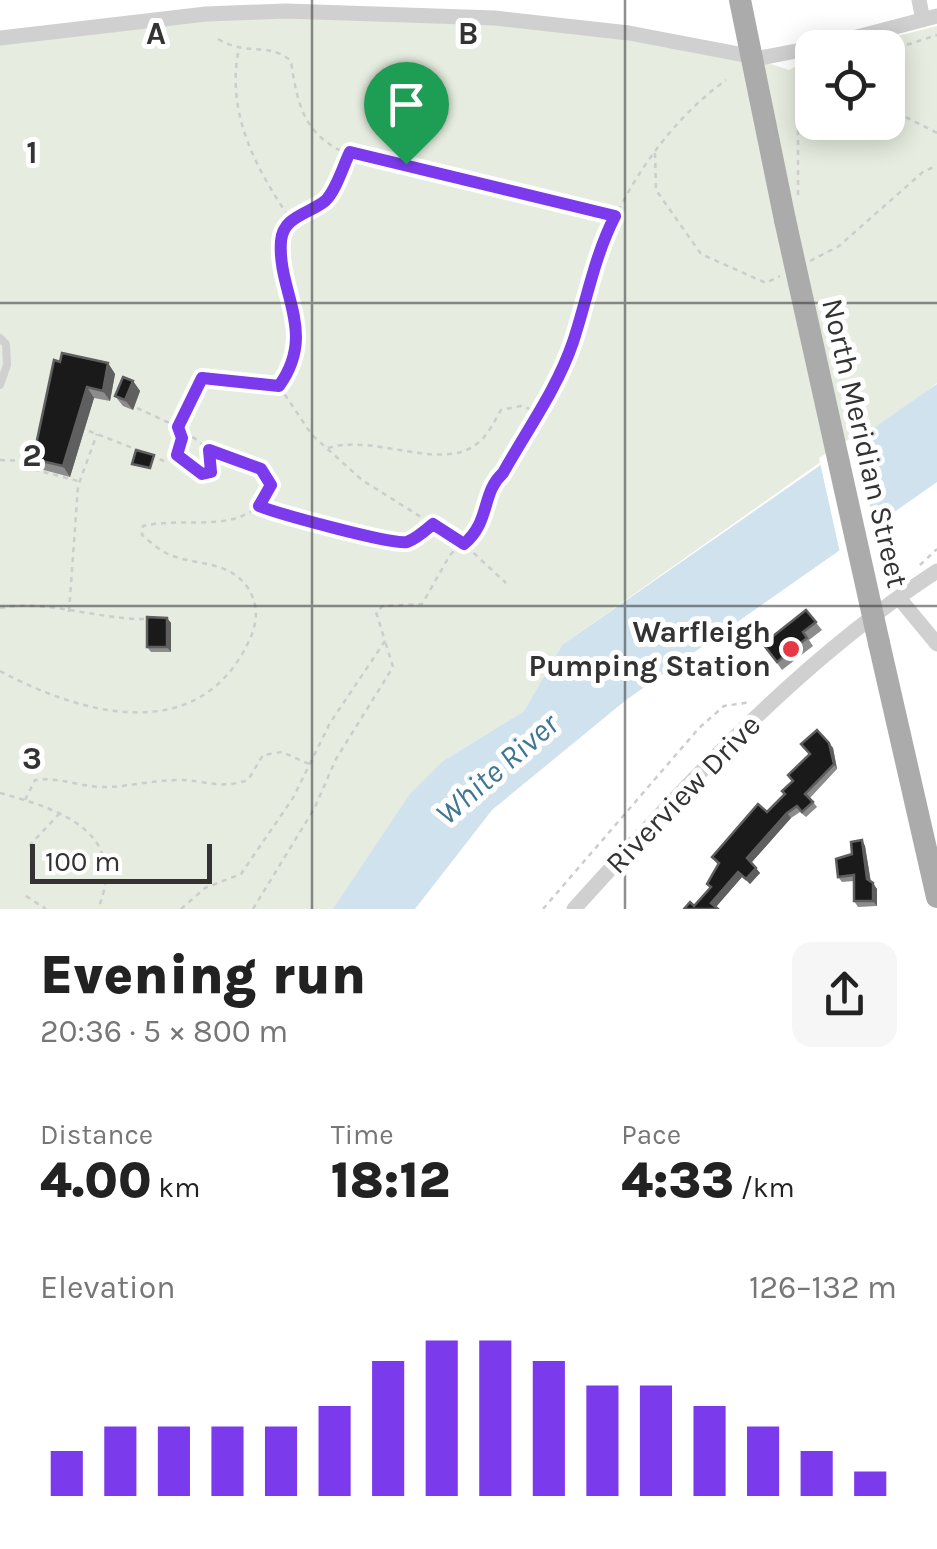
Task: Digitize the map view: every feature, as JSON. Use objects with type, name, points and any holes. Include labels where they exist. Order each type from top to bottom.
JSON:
[{"type":"main road","name":"North Meridian Street","points":[[740,0],[792,212],[880,643],[937,898]]},
{"type":"street","points":[[885,30],[930,18],[919,0]]},
{"type":"street","points":[[0,38],[206,7],[495,18],[681,41],[752,58],[795,51]]},
{"type":"street","name":"Riverview Drive","points":[[574,909],[733,736],[898,598],[937,571]]},
{"type":"street","name":"North Meridian Street","points":[[898,598],[937,644]]},
{"type":"lane","points":[[0,338],[6,344],[7,365],[0,384]]},
{"type":"path","points":[[905,45],[937,35]]},
{"type":"path","points":[[218,40],[238,51],[270,49],[291,60],[299,107],[309,128],[324,142],[350,152],[615,216]]},
{"type":"path","points":[[238,51],[232,88],[242,124],[261,177],[291,220]]},
{"type":"path","points":[[253,909],[314,810],[336,759],[378,698],[393,667],[376,612],[383,606],[422,604],[450,555],[485,519],[492,484],[503,473],[573,343],[589,280],[615,216],[682,117],[726,80]]},
{"type":"path","points":[[905,117],[937,134]]},
{"type":"path","points":[[792,212],[796,140]]},
{"type":"path","points":[[279,386],[292,368],[296,320],[280,240],[291,220],[328,199],[350,152]]},
{"type":"path","points":[[89,432],[166,462],[177,455],[182,438],[178,427],[202,378],[279,386]]},
{"type":"path","points":[[279,386],[312,435],[362,480],[464,544],[506,583]]},
{"type":"path","points":[[327,448],[370,443],[454,456],[480,442],[501,410],[522,406],[538,412]]},
{"type":"path","points":[[0,671],[79,706],[138,713],[176,710],[222,682],[253,634],[257,610],[249,589],[233,571],[167,554],[142,535],[143,526],[208,523],[252,514],[271,485],[261,469],[209,450],[178,427],[136,408]]},
{"type":"path","points":[[69,612],[79,482],[97,434]]},
{"type":"path","points":[[177,455],[191,470],[211,472],[209,450]]},
{"type":"path","points":[[32,460],[38,454]]},
{"type":"path","points":[[0,460],[42,463]]},
{"type":"path","points":[[32,460],[42,474],[79,482]]},
{"type":"path","points":[[259,506],[380,541],[407,542],[433,524]]},
{"type":"path","points":[[0,608],[22,604],[69,612],[164,618]]},
{"type":"path","points":[[181,909],[205,888],[241,874],[293,798],[348,693],[386,641]]},
{"type":"path","points":[[25,800],[35,780],[57,777],[93,786],[128,787],[180,780],[223,788],[248,780],[263,755],[282,752],[310,764]]},
{"type":"path","points":[[0,794],[61,812],[82,824],[99,848],[105,872],[98,909]]},
{"type":"path","points":[[28,846],[61,812]]},
{"type":"path","points":[[26,896],[46,909]]},
{"type":"shaded area","points":[[409,13],[553,25],[696,45],[789,70],[795,67],[795,140],[905,140],[905,34],[937,26],[937,383],[905,410],[839,449],[562,645],[524,711],[443,761],[334,909],[0,909],[0,38],[206,14]]},
{"type":"water","name":"White River","points":[[937,384],[937,482],[626,700],[492,810],[415,909],[333,909],[410,794],[443,761],[524,711],[562,645]]},
{"type":"pier","points":[[854,436],[875,528],[840,553],[819,458]]},
{"type":"building","points":[[62,353],[108,363],[103,391],[87,387],[63,466],[33,459],[54,360],[60,362]]},
{"type":"building","points":[[123,377],[133,381],[125,400],[115,396]]},
{"type":"building","points":[[136,450],[154,455],[150,468],[132,464]]},
{"type":"building","points":[[806,610],[816,622],[803,632],[807,638],[777,662],[763,644]]},
{"type":"building","points":[[147,617],[167,618],[167,647],[147,647]]},
{"type":"building","points":[[817,730],[829,743],[834,764],[805,794],[813,802],[802,812],[797,806],[787,813],[747,858],[756,868],[746,879],[738,872],[711,903],[718,909],[684,909],[690,902],[694,906],[711,887],[707,884],[719,863],[712,857],[758,804],[767,812],[785,794],[782,791],[793,781],[788,775],[810,754],[801,744]]},
{"type":"building","points":[[862,840],[867,879],[873,883],[873,901],[854,901],[854,875],[838,877],[836,859],[852,854],[851,842]]},
{"type":"place","name":"Warfleigh Pumping Station","points":[[791,649]]},
{"type":"route","points":[[350,152],[406,164],[615,216],[589,280],[573,343],[551,392],[503,473],[492,484],[485,519],[464,544],[433,524],[407,542],[380,541],[324,522],[283,516],[259,506],[271,485],[261,469],[209,450],[214,464],[211,472],[202,474],[191,470],[177,455],[182,438],[178,427],[202,378],[279,386],[292,368],[296,320],[280,240],[291,220],[328,199],[350,152]]}]
